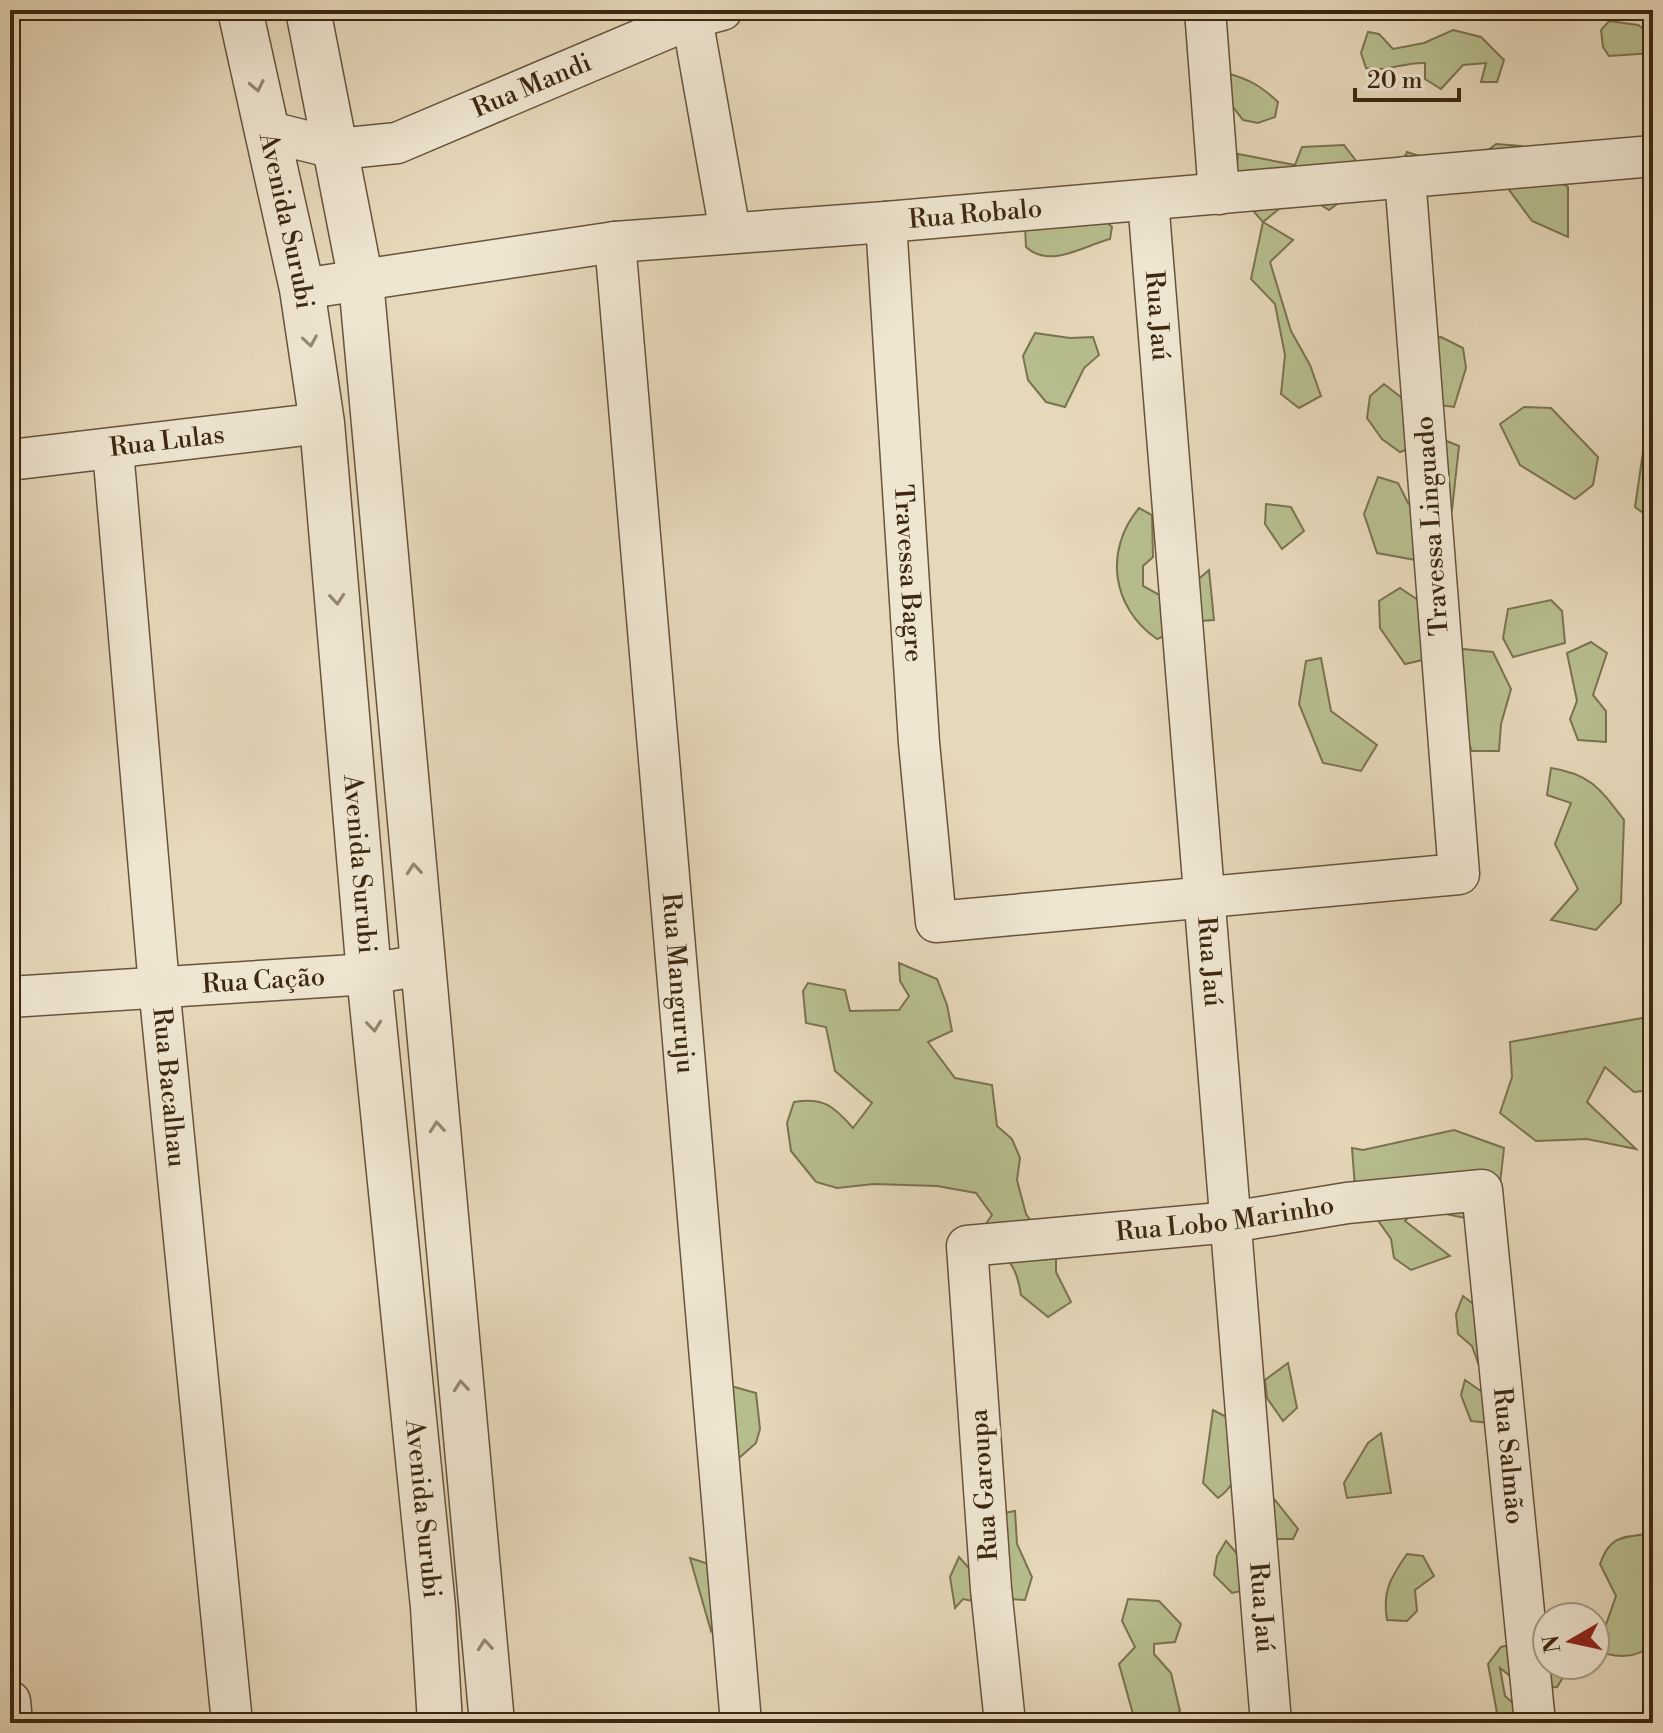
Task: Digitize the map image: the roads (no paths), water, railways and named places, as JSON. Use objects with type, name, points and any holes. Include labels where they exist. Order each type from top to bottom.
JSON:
[{"type":"street","name":"Avenida Surubi","points":[[240,10],[302,289],[322,423],[369,974],[433,1607],[440,1723]]},
{"type":"street","name":"Avenida Surubi","points":[[308,10],[338,149],[361,281],[492,1723]]},
{"type":"street","points":[[1205,10],[1219,194]]},
{"type":"street","name":"Rua Mandi","points":[[266,131],[338,149],[397,143],[707,14]]},
{"type":"street","points":[[707,14],[730,232]]},
{"type":"street","name":"Rua Robalo","points":[[302,289],[615,242],[886,222],[1653,156]]},
{"type":"street","name":"Travessa Linguado","points":[[1206,895],[1459,874],[1405,177]]},
{"type":"street","name":"Rua Jaú","points":[[1148,200],[1271,1723]]},
{"type":"street","name":"Travessa Bagre","points":[[886,222],[919,743],[936,922],[1206,895]]},
{"type":"street","name":"Rua Manguruju","points":[[615,242],[741,1723]]},
{"type":"street","name":"Rua Lulas","points":[[10,460],[322,423]]},
{"type":"street","name":"Rua Bacalhau","points":[[113,450],[159,986],[232,1723]]},
{"type":"street","name":"Rua Cação","points":[[10,997],[369,974],[422,965]]},
{"type":"street","name":"Rua Lobo Marinho","points":[[967,1246],[1231,1222],[1347,1203],[1482,1190]]},
{"type":"street","name":"Rua Salmão","points":[[1482,1190],[1535,1723]]},
{"type":"street","name":"Rua Garoupa","points":[[967,1246],[991,1589],[1005,1723]]},
{"type":"street","points":[[10,1701],[12,1723]]}]
